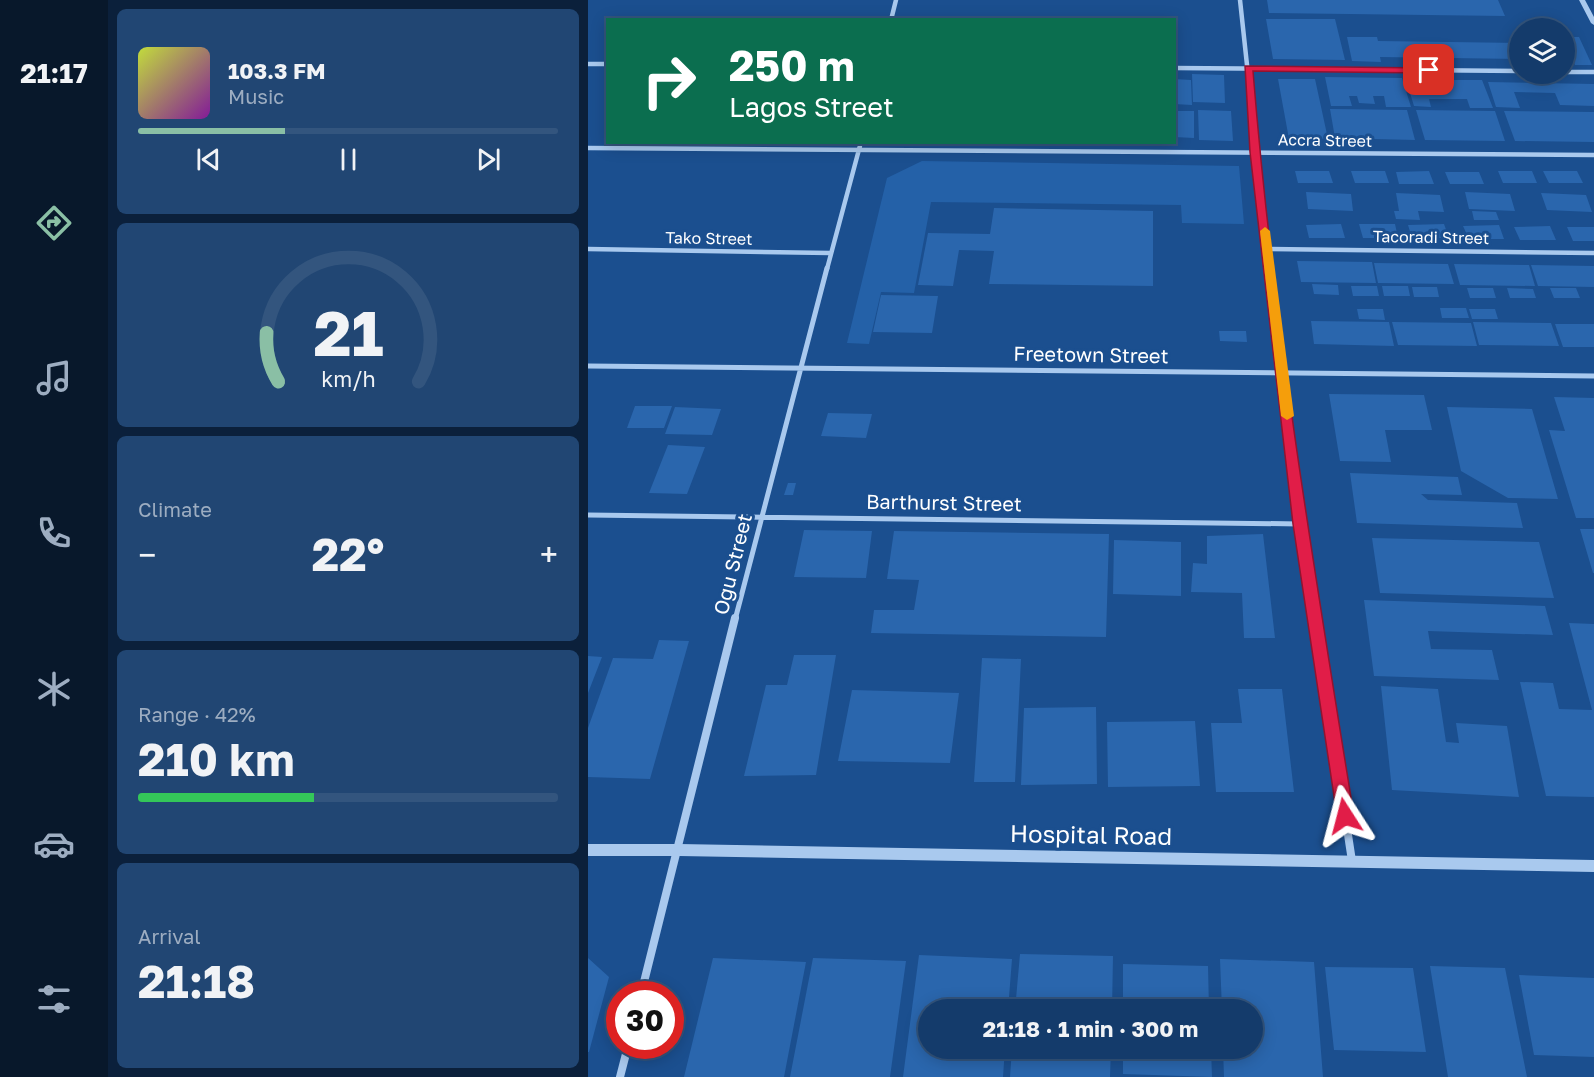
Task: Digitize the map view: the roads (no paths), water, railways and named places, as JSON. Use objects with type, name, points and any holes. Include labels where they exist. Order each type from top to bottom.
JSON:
[{"type":"street","points":[[892,18],[896,0]]},
{"type":"street","points":[[1240,0],[1255,152],[1300,524],[1352,861]]},
{"type":"street","points":[[1582,0],[1594,23]]},
{"type":"street","points":[[588,64],[606,64]]},
{"type":"street","points":[[1176,68],[1509,72]]},
{"type":"street","points":[[1575,72],[1594,72]]},
{"type":"street","name":"Ogu Street","points":[[644,981],[761,516],[861,144]]},
{"type":"street","name":"Accra Street","points":[[588,148],[1594,155]]},
{"type":"street","name":"Tako Street","points":[[588,249],[830,253]]},
{"type":"street","name":"Tacoradi Street","points":[[1267,249],[1594,253]]},
{"type":"street","name":"Freetown Street","points":[[588,366],[1282,371],[1594,376]]},
{"type":"street","name":"Barthurst Street","points":[[588,515],[1300,524]]},
{"type":"street","name":"Hospital Road","points":[[588,850],[1594,866]]},
{"type":"street","points":[[620,1077],[625,1059]]}]
